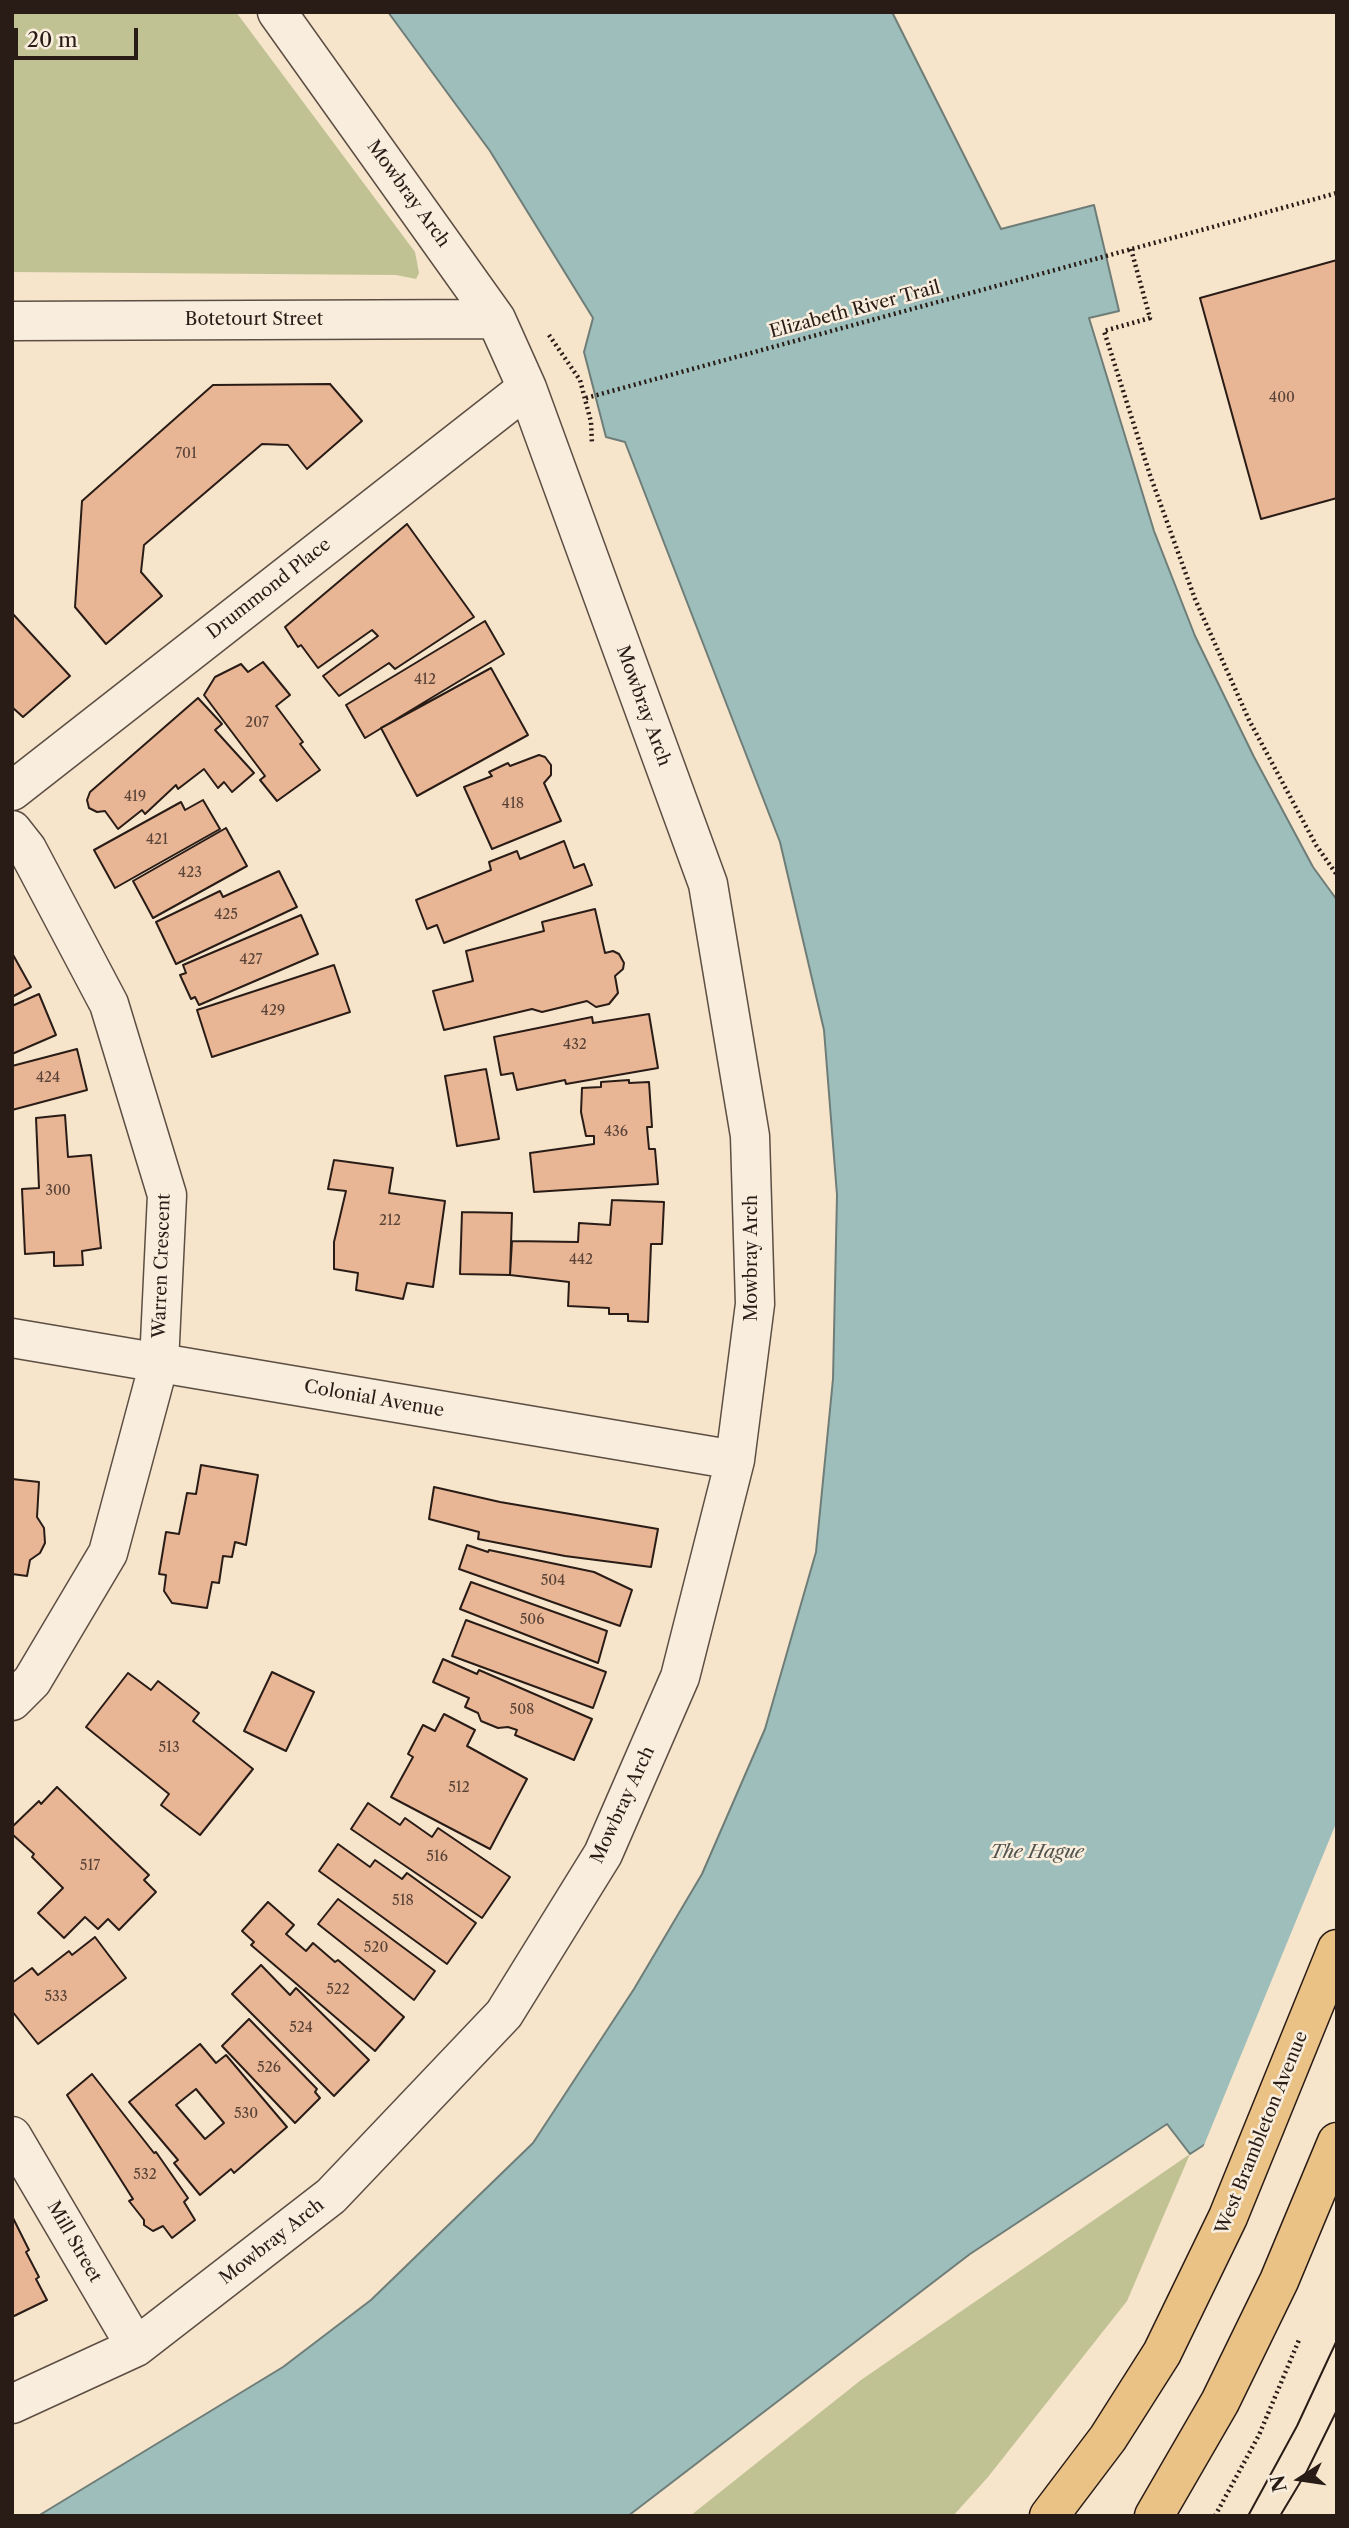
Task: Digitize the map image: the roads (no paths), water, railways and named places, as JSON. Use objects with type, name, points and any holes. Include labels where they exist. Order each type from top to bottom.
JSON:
[{"type":"main road","name":"West Brambleton Avenue","points":[[1049,2516],[1138,2395],[1162,2353],[1228,2217],[1337,1950]]},
{"type":"main road","points":[[1154,2516],[1220,2402],[1279,2281],[1337,2143]]},
{"type":"street","name":"Mowbray Arch","points":[[12,2404],[136,2347],[331,2196],[504,2014],[603,1854],[680,1677],[736,1460],[755,1304],[750,1136],[708,884],[527,388],[496,319],[277,12]]},
{"type":"street","name":"Botetourt Street","points":[[12,321],[496,319]]},
{"type":"street","name":"Drummond Place","points":[[12,791],[527,388]]},
{"type":"street","name":"Warren Crescent","points":[[12,830],[27,849],[109,1004],[167,1195],[159,1363],[107,1553],[32,1681],[12,1701]]},
{"type":"street","name":"Colonial Avenue","points":[[12,1338],[736,1460]]},
{"type":"street","name":"Mill Street","points":[[12,2136],[136,2347]]},
{"type":"water","name":"The Hague","points":[[388,12],[892,12],[1001,229],[1094,205],[1119,311],[1089,318],[1154,531],[1195,636],[1254,757],[1313,867],[1337,900],[1337,2059],[1190,2154],[1167,2124],[970,2254],[628,2516],[38,2516],[283,2367],[371,2300],[533,2143],[634,1989],[702,1874],[765,1729],[816,1552],[833,1379],[837,1195],[824,1030],[780,842],[625,442],[606,437],[584,352],[593,318],[490,151]]},
{"type":"tram line","points":[[1248,2516],[1297,2426],[1337,2340]]},
{"type":"tram line","points":[[1280,2516],[1307,2471],[1337,2410]]}]
